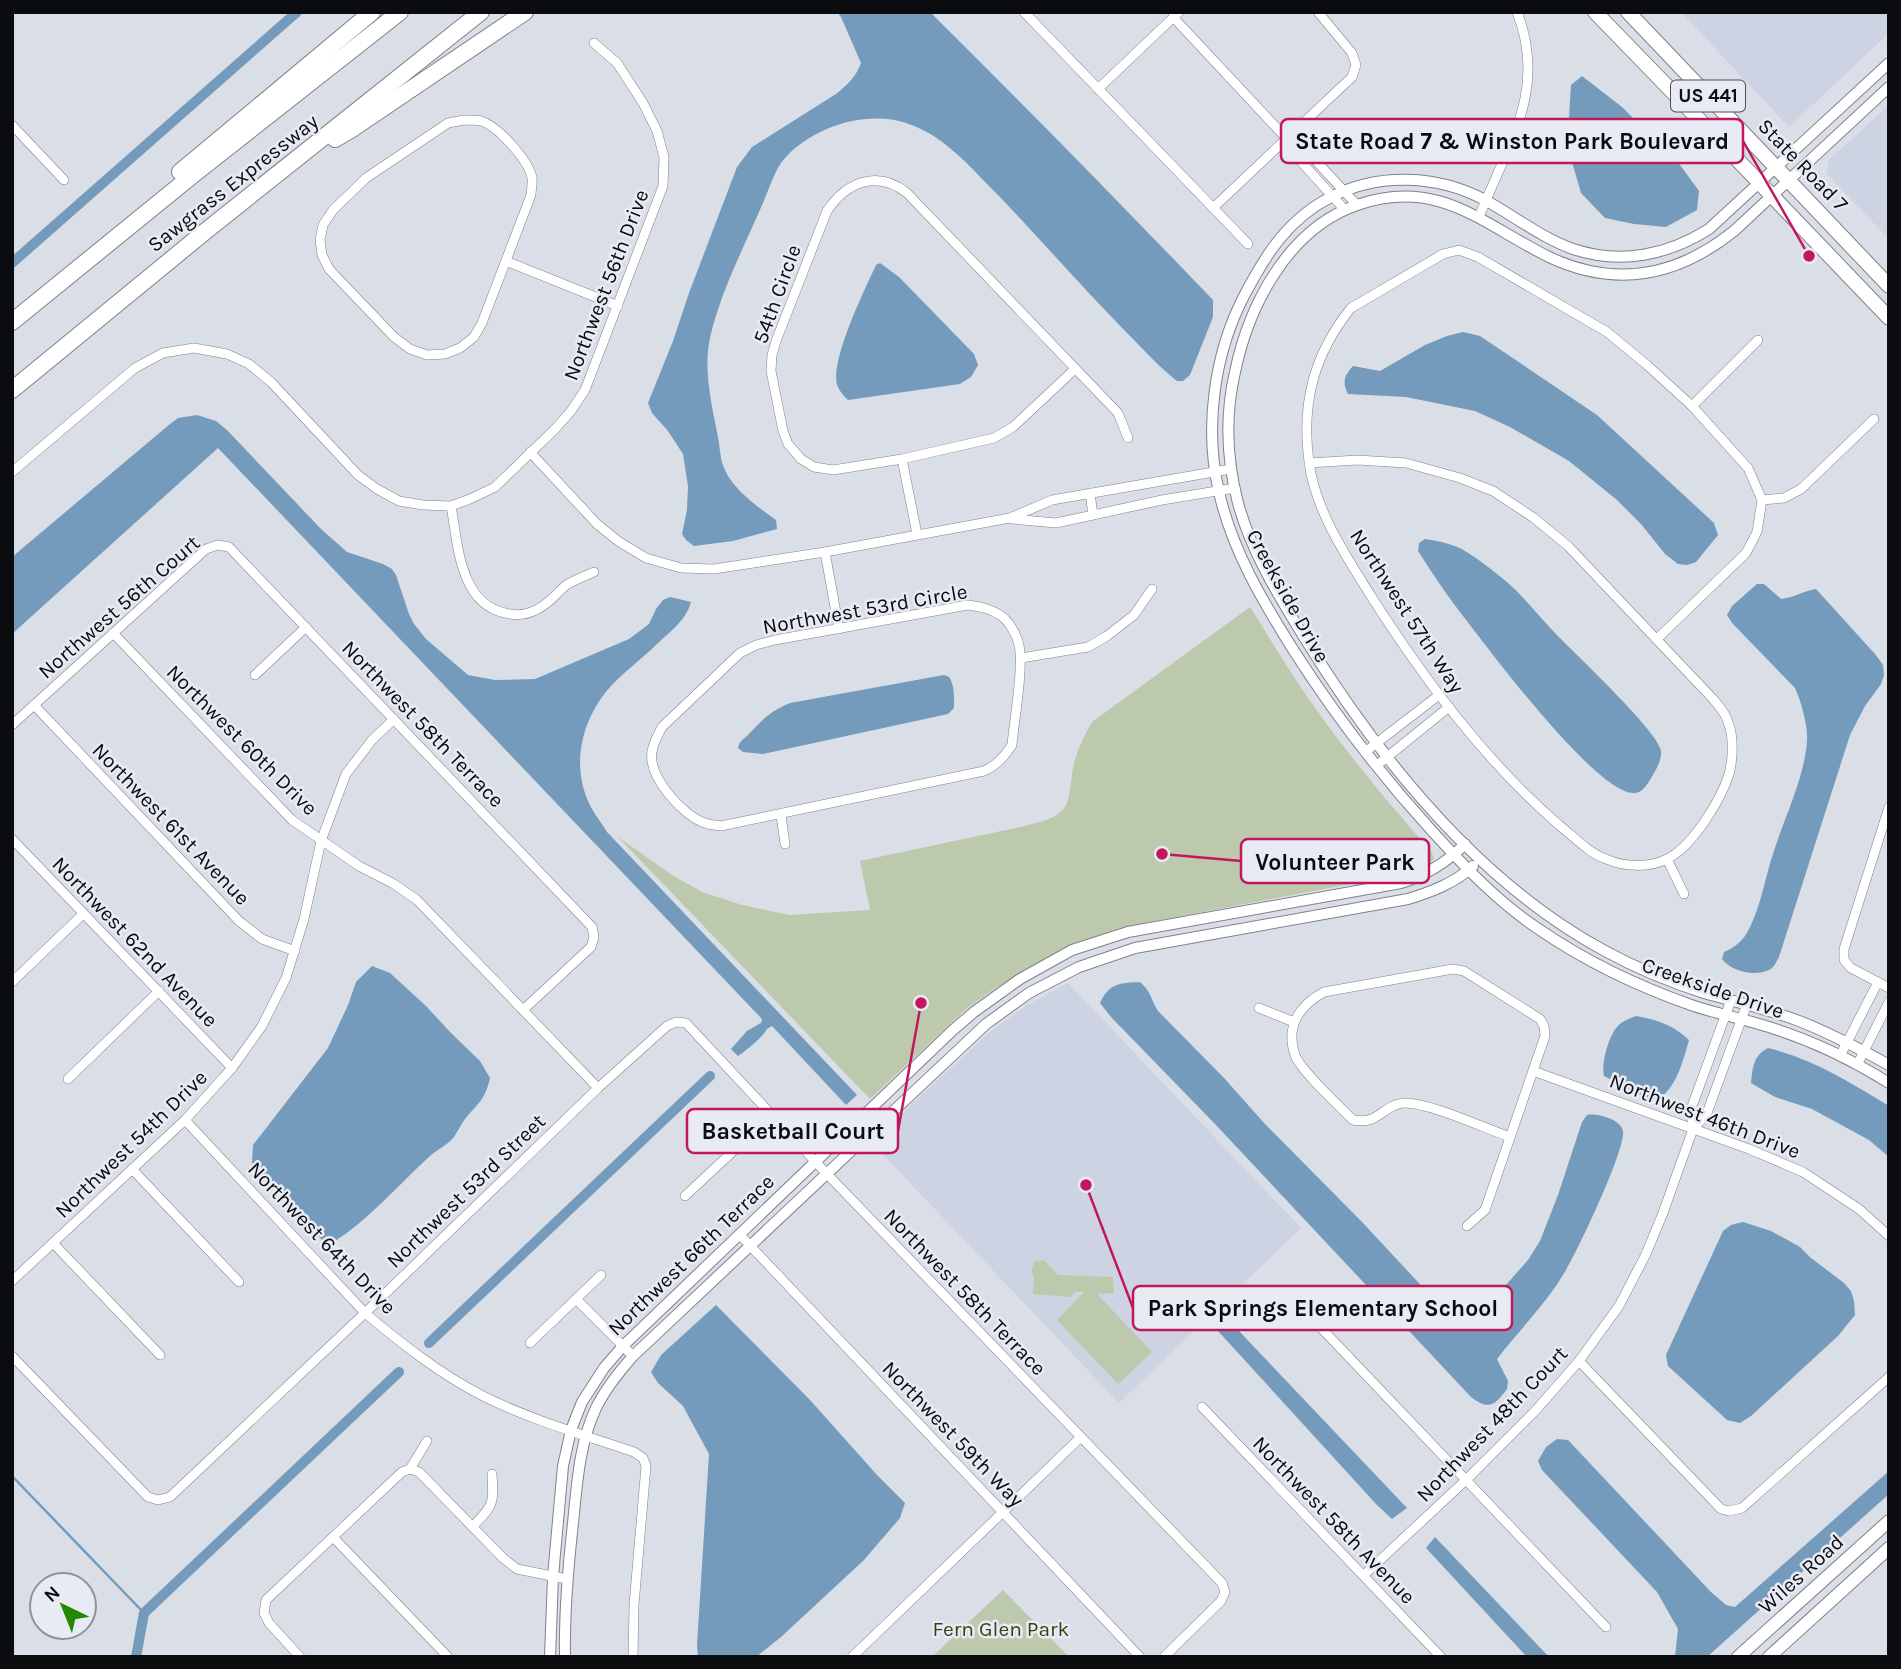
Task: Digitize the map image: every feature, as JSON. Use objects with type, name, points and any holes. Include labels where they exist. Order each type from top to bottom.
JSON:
[{"type":"highway","points":[[79,267],[150,196],[372,12]]},
{"type":"highway","name":"Sawgrass Expressway","points":[[12,322],[400,12]]},
{"type":"highway","name":"Sawgrass Expressway","points":[[12,390],[481,12]]},
{"type":"highway","points":[[287,167],[352,129],[525,12]]},
{"type":"main road","name":"State Road 7","points":[[1595,12],[1889,318]]},
{"type":"main road","name":"State Road 7","points":[[1628,12],[1889,286]]},
{"type":"main road","name":"Wiles Road","points":[[1738,1657],[1889,1521]]},
{"type":"main road","name":"Wiles Road","points":[[1769,1657],[1889,1548]]},
{"type":"street","points":[[1024,12],[1248,244]]},
{"type":"street","points":[[1213,208],[1352,77],[1356,65],[1352,53],[1318,12]]},
{"type":"street","points":[[1479,217],[1518,130],[1526,100],[1528,63],[1524,29],[1517,12]]},
{"type":"street","points":[[1098,89],[1176,15],[1287,139],[1294,154],[1345,210]]},
{"type":"street","name":"Northwest 56th Drive","points":[[12,472],[135,368],[163,353],[194,348],[227,354],[249,364],[271,382],[358,475],[399,501],[451,506],[495,486],[571,411],[585,390],[663,186],[664,157],[657,131],[617,62],[594,43]]},
{"type":"street","name":"Creekside Drive","points":[[1889,64],[1709,229],[1674,248],[1637,257],[1613,257],[1571,248],[1486,200],[1448,185],[1407,179],[1374,183],[1333,196],[1300,218],[1273,247],[1260,264],[1237,309],[1223,352],[1215,396],[1213,437],[1218,491],[1236,546],[1260,594],[1310,676],[1365,752],[1468,870],[1535,927],[1590,960],[1645,987],[1694,1006],[1797,1037],[1840,1056],[1889,1083]]},
{"type":"street","name":"Creekside Drive","points":[[1889,87],[1716,246],[1695,258],[1663,269],[1632,274],[1609,274],[1576,268],[1551,258],[1459,207],[1427,198],[1391,198],[1345,210],[1301,239],[1272,280],[1246,331],[1237,359],[1229,410],[1231,469],[1241,513],[1251,540],[1281,598],[1321,663],[1377,743],[1429,805],[1480,859],[1546,914],[1606,951],[1659,976],[1704,993],[1748,1004],[1804,1023],[1889,1065]]},
{"type":"street","points":[[464,120],[481,121],[496,128],[526,164],[532,178],[531,195],[506,261],[474,337],[460,348],[445,354],[427,355],[410,349],[394,337],[329,269],[322,255],[320,240],[323,225],[333,210],[366,178],[448,124],[464,120]]},
{"type":"street","points":[[12,125],[64,180]]},
{"type":"street","points":[[1287,139],[1303,147],[1357,205]]},
{"type":"street","name":"54th Circle","points":[[1075,369],[1013,427],[995,438],[902,459],[833,470],[814,467],[800,459],[788,444],[771,371],[776,341],[827,211],[844,190],[869,181],[885,181],[902,189],[1118,413],[1128,438]]},
{"type":"street","name":"Northwest 57th Way","points":[[1309,463],[1357,460],[1406,463],[1460,478],[1493,491],[1534,518],[1568,546],[1714,699],[1728,721],[1732,748],[1730,772],[1722,792],[1696,834],[1682,848],[1667,859],[1648,864],[1626,866],[1603,859],[1573,837],[1534,803],[1439,695],[1358,576],[1330,524],[1316,491],[1309,463],[1306,419],[1317,366],[1328,341],[1351,308],[1443,254],[1459,250],[1478,257],[1607,332],[1692,406]]},
{"type":"street","points":[[506,261],[618,306]]},
{"type":"street","points":[[1657,639],[1746,553],[1757,532],[1762,500],[1748,468],[1692,406],[1758,340]]},
{"type":"street","points":[[1762,500],[1784,498],[1801,489],[1874,419]]},
{"type":"street","points":[[530,452],[597,524],[618,541],[646,558],[681,568],[714,569],[1010,518],[1052,500],[1231,469]]},
{"type":"street","points":[[902,459],[917,534]]},
{"type":"street","points":[[1010,518],[1056,523],[1235,488]]},
{"type":"street","points":[[1090,493],[1093,515]]},
{"type":"street","points":[[451,506],[468,586],[488,607],[517,615],[532,612],[548,604],[567,584],[594,572]]},
{"type":"street","name":"Northwest 58th Terrace","points":[[218,545],[229,547],[592,927],[592,947],[523,1010]]},
{"type":"street","name":"Northwest 56th Court","points":[[12,725],[206,549],[218,545]]},
{"type":"street","points":[[825,552],[839,629]]},
{"type":"street","points":[[1021,657],[1088,647],[1134,615],[1152,589]]},
{"type":"street","name":"Northwest 53rd Circle","points":[[968,605],[986,608],[1000,615],[1018,641],[1021,657],[1012,745],[995,766],[984,771],[721,826],[704,823],[689,814],[658,780],[653,768],[651,753],[662,727],[740,653],[756,645],[968,605]]},
{"type":"street","points":[[255,675],[306,627]]},
{"type":"street","name":"Northwest 60th Drive","points":[[113,633],[292,820],[359,866],[418,900],[598,1088]]},
{"type":"street","points":[[1365,752],[1439,695]]},
{"type":"street","name":"Northwest 61st Avenue","points":[[34,705],[239,921],[262,939],[295,951]]},
{"type":"street","points":[[1376,766],[1449,708]]},
{"type":"street","name":"Northwest 54th Drive","points":[[12,1281],[185,1120],[232,1068],[262,1026],[286,978],[295,951],[321,841],[346,774],[372,740],[394,719]]},
{"type":"street","points":[[1889,807],[1844,949],[1844,960],[1851,968],[1889,988]]},
{"type":"street","points":[[781,815],[785,844]]},
{"type":"street","name":"Northwest 62nd Avenue","points":[[12,839],[232,1068]]},
{"type":"street","name":"Northwest 66th Terrace","points":[[550,1657],[553,1576],[563,1465],[571,1430],[582,1402],[604,1368],[623,1346],[974,1012],[1020,979],[1072,950],[1128,932],[1401,883],[1440,866],[1465,844]]},
{"type":"street","name":"Northwest 66th Terrace","points":[[565,1657],[567,1579],[578,1469],[596,1409],[615,1376],[633,1356],[986,1024],[1030,993],[1079,967],[1135,948],[1409,899],[1432,892],[1468,870],[1480,859]]},
{"type":"street","points":[[1667,859],[1684,894]]},
{"type":"street","points":[[12,982],[83,914]]},
{"type":"street","points":[[1467,1226],[1485,1210],[1534,1071],[1545,1036],[1544,1026],[1539,1019],[1464,971],[1453,969],[1324,992],[1301,1009],[1294,1022],[1295,1056],[1303,1068],[1353,1120],[1363,1122],[1375,1119],[1387,1109],[1400,1104],[1417,1103],[1510,1138]]},
{"type":"street","points":[[1840,1056],[1878,982]]},
{"type":"street","points":[[68,1079],[159,991]]},
{"type":"street","name":"Northwest 48th Court","points":[[1693,1129],[1692,1109],[1731,1000]]},
{"type":"street","points":[[1857,1065],[1889,1002]]},
{"type":"street","name":"Northwest 48th Court","points":[[1364,1575],[1536,1410],[1579,1361],[1619,1306],[1646,1254],[1693,1129],[1707,1113],[1748,1004]]},
{"type":"street","points":[[1259,1009],[1294,1022]]},
{"type":"street","name":"Northwest 58th Terrace","points":[[676,1022],[686,1023],[826,1173],[1222,1583],[1225,1592],[1221,1601],[1164,1657]]},
{"type":"street","name":"Northwest 53rd Street","points":[[12,1356],[148,1497],[158,1500],[170,1497],[598,1088],[667,1026],[676,1022]]},
{"type":"street","points":[[912,1069],[924,1082]]},
{"type":"street","name":"Northwest 46th Drive","points":[[1534,1071],[1749,1149],[1803,1172],[1858,1209],[1889,1236]]},
{"type":"street","points":[[685,1196],[772,1115]]},
{"type":"street","name":"Northwest 64th Drive","points":[[185,1120],[365,1313],[438,1370],[483,1396],[532,1417],[634,1452],[643,1458],[646,1466],[634,1605],[633,1657]]},
{"type":"street","points":[[132,1170],[239,1282]]},
{"type":"street","name":"Northwest 59th Way","points":[[740,1235],[1140,1657]]},
{"type":"street","points":[[53,1243],[160,1355]]},
{"type":"street","points":[[530,1343],[601,1275]]},
{"type":"street","points":[[576,1299],[633,1356]]},
{"type":"street","points":[[1305,1311],[1606,1627]]},
{"type":"street","points":[[1579,1361],[1721,1509],[1729,1511],[1742,1508],[1889,1377]]},
{"type":"street","name":"Northwest 58th Avenue","points":[[1202,1407],[1441,1657]]},
{"type":"street","points":[[852,1657],[1081,1437]]},
{"type":"street","points":[[300,1657],[269,1623],[264,1613],[266,1600],[402,1472],[410,1469],[427,1441]]},
{"type":"street","points":[[410,1469],[419,1472],[517,1569],[567,1579]]},
{"type":"street","points":[[473,1526],[489,1510],[494,1497],[492,1474]]},
{"type":"street","points":[[333,1536],[448,1657]]},
{"type":"shaded area","points":[[1681,12],[1889,12],[1889,33],[1789,127]]},
{"type":"shaded area","points":[[1889,105],[1889,239],[1827,174],[1829,160]]},
{"type":"shaded area","points":[[1068,983],[1301,1228],[1119,1403],[871,1142],[991,1031],[1027,1005]]},
{"type":"green space","points":[[1250,607],[1322,718],[1431,851],[1434,858],[1429,865],[1418,871],[1124,927],[1079,942],[994,989],[966,1009],[870,1099],[618,837],[672,875],[702,892],[742,905],[790,915],[870,910],[860,861],[1025,826],[1057,815],[1067,803],[1076,758],[1092,722]]},
{"type":"green space","points":[[1044,1260],[1058,1275],[1113,1277],[1114,1293],[1097,1294],[1152,1352],[1118,1384],[1057,1320],[1084,1292],[1075,1292],[1070,1297],[1033,1294],[1034,1276],[1031,1274],[1034,1261]]},
{"type":"green space","name":"Fern Glen Park","points":[[1003,1590],[1069,1657],[932,1657]]},
{"type":"water","points":[[837,12],[930,12],[1213,300],[1213,317],[1190,375],[1183,381],[1177,381],[1157,364],[977,173],[932,135],[906,123],[874,119],[858,120],[825,130],[797,147],[778,168],[726,287],[714,321],[708,350],[709,388],[724,468],[740,491],[776,520],[777,529],[733,541],[694,546],[682,534],[688,486],[683,454],[652,413],[648,403],[737,167],[752,147],[836,94],[859,68],[861,63]]},
{"type":"water","points":[[1582,76],[1622,107],[1680,165],[1699,191],[1697,210],[1666,227],[1634,224],[1605,218],[1581,193],[1572,162],[1569,119],[1571,85]]},
{"type":"water","points":[[880,263],[899,277],[974,354],[978,365],[971,377],[960,384],[848,400],[843,394],[838,387],[836,376],[838,362],[849,326],[876,265]]},
{"type":"water","points":[[1463,332],[1480,336],[1597,415],[1714,523],[1718,535],[1696,562],[1678,564],[1665,554],[1617,500],[1569,461],[1510,427],[1475,411],[1406,397],[1348,394],[1345,379],[1353,366],[1380,371],[1425,345]]},
{"type":"water","points":[[197,415],[216,421],[227,430],[321,529],[347,552],[392,569],[414,624],[426,639],[468,675],[495,680],[535,679],[629,639],[649,624],[663,600],[670,597],[691,602],[678,624],[611,686],[593,712],[586,727],[580,758],[584,790],[607,832],[857,1095],[846,1105],[772,1026],[738,1056],[731,1049],[747,1031],[761,1023],[762,1019],[218,448],[12,634],[12,557],[170,424],[178,418]]},
{"type":"water","points":[[1425,539],[1461,549],[1508,583],[1646,727],[1657,741],[1661,755],[1656,770],[1642,790],[1634,793],[1618,788],[1597,772],[1549,723],[1503,668],[1438,581],[1418,551],[1419,543]]},
{"type":"water","points":[[1757,584],[1764,584],[1781,599],[1816,589],[1875,654],[1883,665],[1884,675],[1850,735],[1779,957],[1771,969],[1750,973],[1737,970],[1722,959],[1724,952],[1745,936],[1754,917],[1798,783],[1807,734],[1804,714],[1795,688],[1727,615],[1732,606]]},
{"type":"water","points":[[944,675],[949,677],[954,692],[954,708],[948,714],[763,754],[743,752],[738,748],[742,740],[767,716],[790,703]]},
{"type":"water","points":[[372,966],[390,973],[426,1006],[480,1061],[490,1078],[484,1096],[454,1137],[358,1224],[332,1243],[323,1241],[252,1163],[253,1145],[328,1048],[356,982]]},
{"type":"water","points":[[1140,982],[1149,992],[1158,1011],[1265,1124],[1443,1309],[1458,1317],[1469,1317],[1491,1302],[1528,1260],[1540,1241],[1582,1122],[1587,1115],[1608,1118],[1618,1123],[1623,1131],[1617,1157],[1572,1259],[1550,1294],[1497,1359],[1508,1381],[1507,1389],[1499,1399],[1487,1405],[1471,1397],[1100,1003],[1107,991],[1116,985]]},
{"type":"water","points":[[1636,1016],[1665,1024],[1689,1040],[1675,1080],[1659,1099],[1644,1097],[1604,1076],[1605,1056],[1613,1033],[1621,1023]]},
{"type":"water","points":[[1768,1048],[1816,1065],[1889,1106],[1889,1157],[1869,1140],[1812,1109],[1775,1097],[1751,1083],[1757,1058]]},
{"type":"water","points":[[1743,1222],[1771,1231],[1800,1247],[1844,1283],[1851,1291],[1855,1315],[1838,1336],[1740,1423],[1727,1420],[1668,1366],[1666,1355],[1723,1231],[1731,1225]]},
{"type":"water","points":[[716,1305],[810,1400],[905,1503],[900,1518],[864,1560],[756,1657],[698,1657],[709,1454],[683,1406],[658,1383],[651,1372],[661,1355]]},
{"type":"water","points":[[1228,1320],[1407,1508],[1392,1519],[1377,1505],[1218,1331]]},
{"type":"water","points":[[1557,1439],[1568,1440],[1711,1592],[1726,1605],[1735,1607],[1889,1471],[1889,1494],[1707,1657],[1675,1657],[1678,1629],[1657,1592],[1542,1470],[1538,1461],[1546,1447]]},
{"type":"water","points":[[1435,1537],[1549,1657],[1527,1657],[1426,1548]]},
{"type":"waterway","points":[[12,263],[297,12]]},
{"type":"waterway","points":[[429,1343],[710,1076]]},
{"type":"waterway","points":[[136,1657],[144,1613],[399,1372]]},
{"type":"waterway","points":[[12,1476],[144,1613]]},
{"type":"place","name":"State Road 7 & Winston Park Boulevard","points":[[1809,256]]},
{"type":"place","name":"Volunteer Park","points":[[1162,854]]},
{"type":"place","name":"Basketball Court","points":[[921,1003]]},
{"type":"place","name":"Park Springs Elementary School","points":[[1086,1185]]}]
